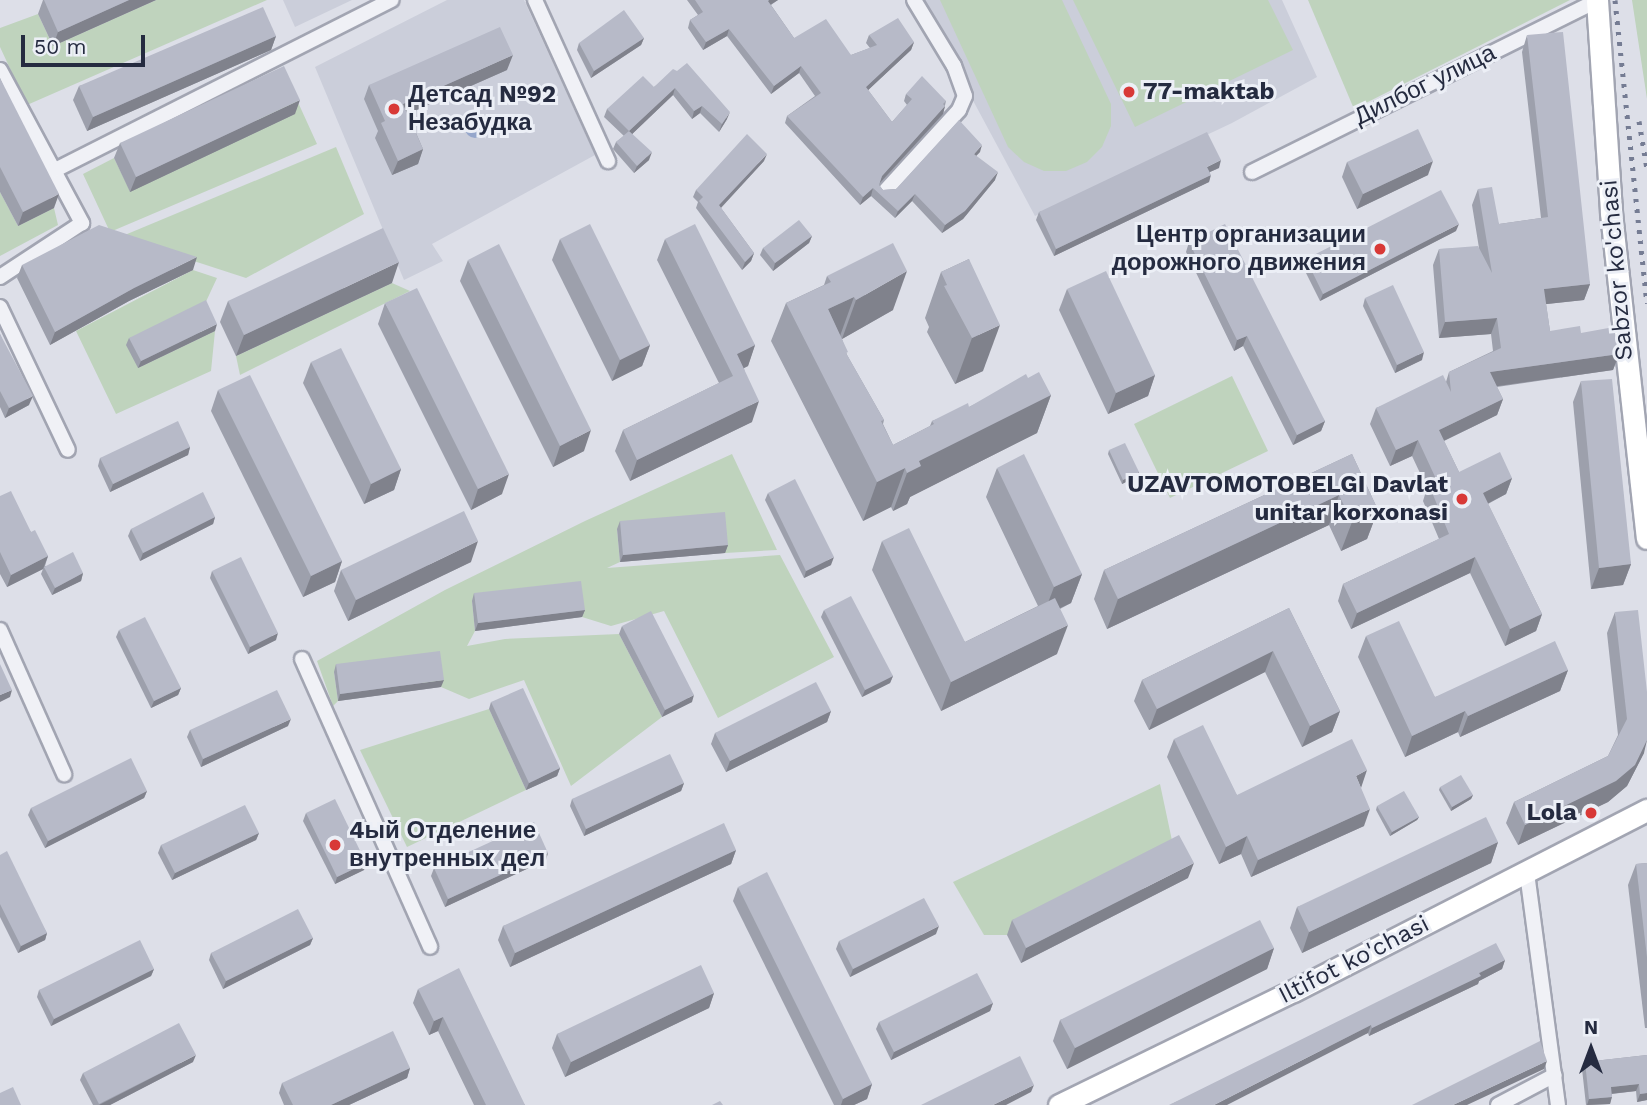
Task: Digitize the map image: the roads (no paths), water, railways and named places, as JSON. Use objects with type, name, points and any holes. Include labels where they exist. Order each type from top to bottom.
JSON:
[{"type":"street","points":[[55,170],[392,0]]},
{"type":"street","points":[[535,0],[608,161]]},
{"type":"street","points":[[886,190],[959,110],[965,96],[954,66],[914,0]]},
{"type":"street","name":"Дилбог улица","points":[[1252,172],[1597,0]]},
{"type":"street","name":"Sabzor ko'chasi","points":[[1597,0],[1611,213],[1647,538]]},
{"type":"street","points":[[0,71],[82,223],[0,277]]},
{"type":"street","points":[[0,307],[68,450]]},
{"type":"street","points":[[0,630],[64,774]]},
{"type":"street","points":[[302,659],[430,947]]},
{"type":"street","name":"Iltifot ko'chasi","points":[[1059,1105],[1527,873],[1647,810]]},
{"type":"street","points":[[1527,873],[1558,1105]]},
{"type":"street","points":[[1498,1105],[1555,1075]]},
{"type":"water","points":[[471,118],[479,118],[485,128],[479,138],[471,138],[465,132],[465,124]]},
{"type":"railway","points":[[1615,0],[1647,303]]},
{"type":"railway","points":[[1639,121],[1647,169]]},
{"type":"place","name":"77-maktab","points":[[1129,92]]},
{"type":"place","name":"Детсад №92 Незабудка","points":[[394,109]]},
{"type":"place","name":"Центр организации дорожного движения","points":[[1380,249]]},
{"type":"place","name":"UZAVTOMOTOBELGI Davlat unitar korxonasi","points":[[1462,499]]},
{"type":"place","name":"Lola","points":[[1591,813]]},
{"type":"place","name":"4ый Отделение внутренных дел","points":[[335,845]]}]
